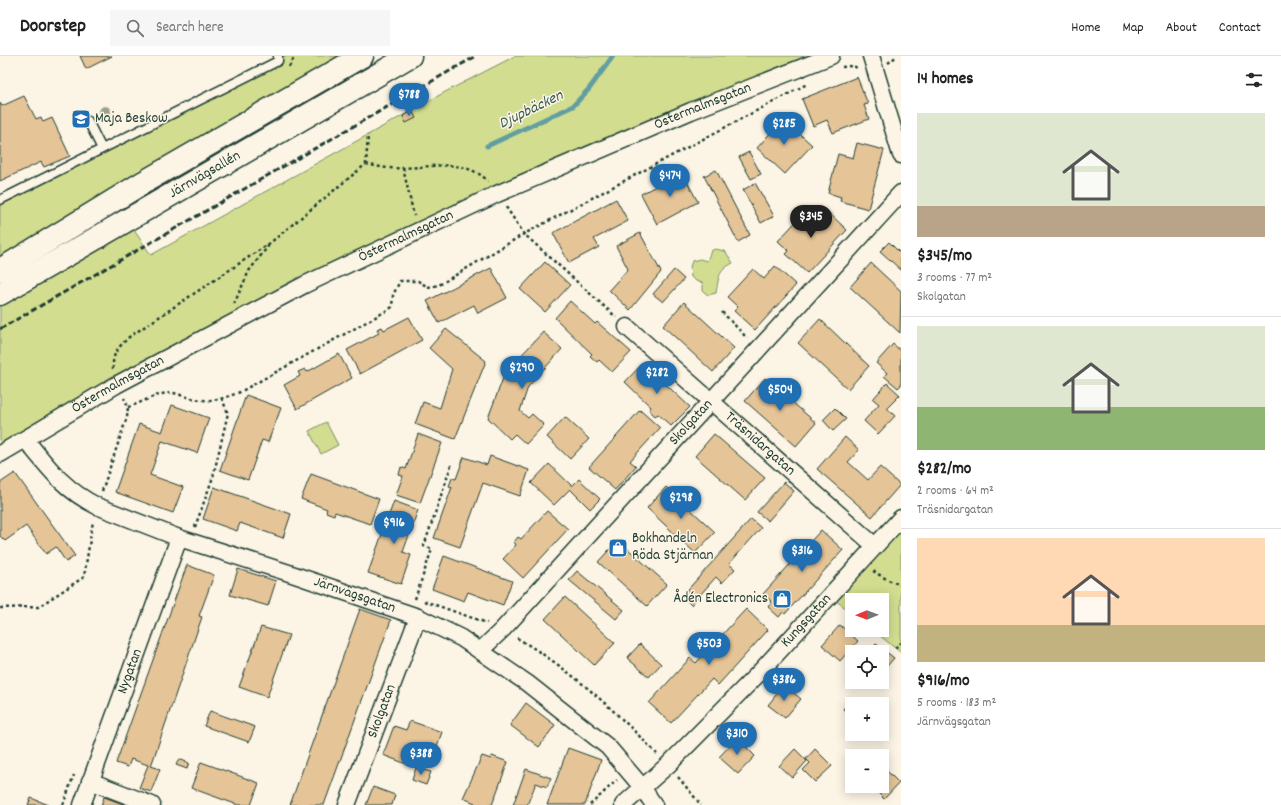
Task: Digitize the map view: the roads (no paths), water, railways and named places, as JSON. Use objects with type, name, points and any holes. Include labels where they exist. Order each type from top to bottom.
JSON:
[{"type":"main road","name":"Järnvägsallén","points":[[0,270],[144,182],[362,56]]},
{"type":"main road","name":"Järnvägsallén","points":[[0,294],[410,56]]},
{"type":"street","points":[[873,62],[901,155]]},
{"type":"street","name":"Östermalmsgatan","points":[[0,454],[116,384],[304,285],[417,231],[497,194],[691,111],[834,63]]},
{"type":"street","name":"Skolgatan","points":[[480,651],[503,629],[901,193]]},
{"type":"street","name":"Träsnidargatan","points":[[627,327],[875,546]]},
{"type":"street","name":"Järnvägsgatan","points":[[25,440],[63,484],[85,500],[99,500],[179,538],[415,616],[461,638],[527,683],[608,747],[642,787],[654,805]]},
{"type":"street","name":"Kungsgatan","points":[[623,805],[668,765],[759,673],[901,518]]},
{"type":"street","name":"Nygatan","points":[[82,805],[179,538]]},
{"type":"street","name":"Skolgatan","points":[[347,805],[415,616]]},
{"type":"street","points":[[90,782],[152,805]]},
{"type":"lane","points":[[0,200],[278,61],[278,56]]},
{"type":"lane","points":[[88,121],[102,149]]},
{"type":"waterway","name":"Djupbäcken","points":[[487,146],[573,106],[589,89],[613,56]]},
{"type":"railway","points":[[0,329],[476,56]]},
{"type":"place","name":"Maja Beskow","points":[[81,119]]},
{"type":"place","name":"Bokhandeln Röda Stjärnan","points":[[618,548]]},
{"type":"place","name":"Ådén Electronics","points":[[782,599]]}]
